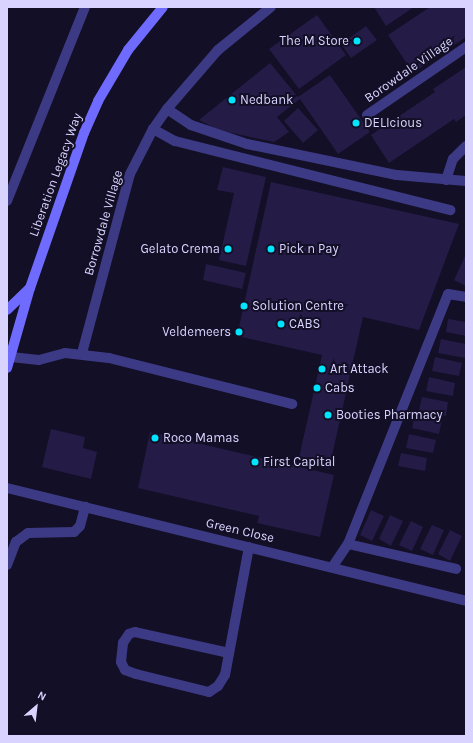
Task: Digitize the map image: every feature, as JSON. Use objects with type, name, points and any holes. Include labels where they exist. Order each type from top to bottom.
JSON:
[{"type":"main road","name":"Liberation Legacy Way","points":[[7,368],[30,288],[59,200],[98,101],[128,50],[163,7]]},
{"type":"main road","points":[[7,310],[30,288]]},
{"type":"street","points":[[7,201],[85,7]]},
{"type":"street","name":"Borrowdale Village","points":[[82,354],[130,174],[153,129],[167,109],[218,50],[271,7]]},
{"type":"street","name":"Borowdale Village","points":[[367,115],[466,47]]},
{"type":"street","points":[[167,109],[192,125],[247,144],[398,175],[466,181]]},
{"type":"street","points":[[153,129],[176,141],[450,210]]},
{"type":"street","points":[[446,180],[453,159],[466,146]]},
{"type":"street","points":[[333,566],[348,544],[448,294],[466,297]]},
{"type":"street","points":[[9,358],[39,360],[65,353],[110,358],[292,404]]},
{"type":"street","name":"Green Close","points":[[7,488],[333,566],[466,601]]},
{"type":"street","points":[[7,565],[16,542],[28,533],[74,532],[80,526],[85,507]]},
{"type":"street","points":[[348,544],[456,569]]},
{"type":"street","points":[[229,652],[136,632],[129,634],[123,643],[121,662],[125,670],[136,674],[208,692],[218,686],[225,675],[249,547]]},
{"type":"building","points":[[374,7],[414,7],[386,26]]},
{"type":"building","points":[[430,7],[466,7],[466,37],[413,73],[388,35]]},
{"type":"building","points":[[317,15],[346,55],[299,89],[269,49]]},
{"type":"building","points":[[366,26],[377,40],[351,58],[341,44]]},
{"type":"building","points":[[270,63],[298,97],[330,75],[370,132],[338,154],[300,99],[277,117],[289,132],[274,142],[218,130],[199,120]]},
{"type":"building","points":[[466,67],[466,115],[456,122],[454,119],[389,163],[371,135],[435,92],[433,89]]},
{"type":"building","points":[[298,108],[318,130],[303,143],[284,121]]},
{"type":"building","points":[[223,167],[266,177],[246,266],[219,260],[234,193],[217,190]]},
{"type":"building","points":[[271,182],[459,224],[419,330],[363,317],[329,469],[298,462],[322,355],[237,336]]},
{"type":"building","points":[[466,254],[466,286],[454,280]]},
{"type":"building","points":[[206,264],[246,273],[242,289],[203,280]]},
{"type":"building","points":[[448,319],[466,322],[466,336],[446,332]]},
{"type":"building","points":[[441,339],[466,344],[465,358],[438,353]]},
{"type":"building","points":[[435,357],[462,363],[459,376],[432,371]]},
{"type":"building","points":[[429,377],[455,383],[453,396],[426,391]]},
{"type":"building","points":[[422,397],[448,402],[446,416],[419,410]]},
{"type":"building","points":[[415,415],[442,420],[439,434],[412,428]]},
{"type":"building","points":[[51,429],[85,437],[83,448],[97,452],[91,479],[42,467]]},
{"type":"building","points":[[150,432],[334,475],[320,537],[257,523],[259,516],[138,488]]},
{"type":"building","points":[[409,434],[436,440],[433,453],[406,448]]},
{"type":"building","points":[[401,453],[427,458],[425,471],[398,466]]},
{"type":"building","points":[[371,510],[384,516],[372,541],[360,535]]},
{"type":"building","points":[[390,515],[403,521],[391,546],[379,539]]},
{"type":"building","points":[[411,521],[423,527],[412,551],[399,545]]},
{"type":"building","points":[[432,525],[444,530],[433,555],[420,549]]},
{"type":"building","points":[[450,530],[462,536],[450,561],[438,554]]},
{"type":"place","name":"The M Store","points":[[357,41]]},
{"type":"place","name":"Nedbank","points":[[232,100]]},
{"type":"place","name":"DELIcious","points":[[356,123]]},
{"type":"place","name":"Gelato Crema","points":[[228,249]]},
{"type":"place","name":"Pick n Pay","points":[[271,249]]},
{"type":"place","name":"Solution Centre","points":[[244,306]]},
{"type":"place","name":"CABS","points":[[281,324]]},
{"type":"place","name":"Veldemeers","points":[[239,332]]},
{"type":"place","name":"Art Attack","points":[[322,369]]},
{"type":"place","name":"Cabs","points":[[317,388]]},
{"type":"place","name":"Booties Pharmacy","points":[[328,415]]},
{"type":"place","name":"Roco Mamas","points":[[155,438]]},
{"type":"place","name":"First Capital","points":[[255,462]]}]
